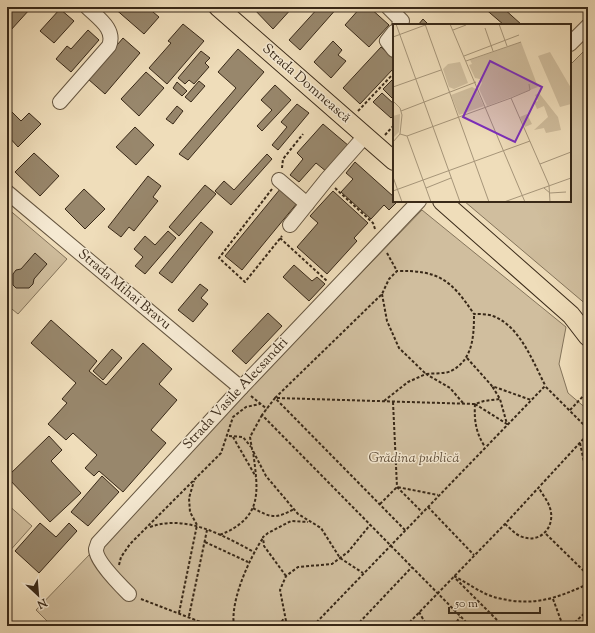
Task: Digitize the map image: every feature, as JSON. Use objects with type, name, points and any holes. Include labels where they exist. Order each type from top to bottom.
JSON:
[{"type":"main road","name":"Strada Domnească","points":[[218,7],[393,160]]},
{"type":"main road","points":[[443,202],[571,315],[588,337]]},
{"type":"main road","points":[[571,315],[588,325]]},
{"type":"street","points":[[60,102],[109,46],[112,40],[111,33],[108,28],[87,7]]},
{"type":"street","points":[[388,7],[402,21],[400,24]]},
{"type":"street","points":[[571,43],[588,26]]},
{"type":"street","points":[[393,33],[387,41],[393,49]]},
{"type":"street","points":[[290,225],[365,136]]},
{"type":"street","points":[[279,180],[307,204]]},
{"type":"street","name":"Strada Mihai Bravu","points":[[7,192],[241,388]]},
{"type":"street","name":"Strada Vasile Alecsandri","points":[[129,594],[116,581],[97,555],[96,549],[98,543],[241,388],[418,202]]},
{"type":"path","points":[[349,122],[393,74]]},
{"type":"path","points":[[290,225],[245,282],[219,258],[279,180],[283,159],[303,134]]},
{"type":"path","points":[[345,199],[372,223]]},
{"type":"path","points":[[280,238],[335,288]]},
{"type":"path","points":[[381,240],[397,271]]},
{"type":"path","points":[[220,535],[234,529],[253,508],[256,500],[257,478],[250,437],[262,415],[275,398],[382,294],[389,279],[397,271],[411,271],[436,275],[458,291],[474,314],[474,336],[467,358],[450,371],[426,374],[408,382],[383,401]]},
{"type":"path","points":[[382,294],[387,321],[399,348],[426,374],[450,388],[463,403]]},
{"type":"path","points":[[474,314],[493,316],[511,328],[524,346],[545,386],[588,429]]},
{"type":"path","points":[[467,358],[492,386],[500,400],[507,424]]},
{"type":"path","points":[[492,386],[531,400]]},
{"type":"path","points":[[313,626],[545,386]]},
{"type":"path","points":[[241,388],[267,409]]},
{"type":"path","points":[[570,410],[588,391]]},
{"type":"path","points":[[275,398],[475,404],[484,401],[500,400]]},
{"type":"path","points":[[275,398],[405,530]]},
{"type":"path","points":[[393,402],[397,487],[422,512]]},
{"type":"path","points":[[116,581],[121,557],[130,544],[221,453],[228,436],[229,427],[233,417],[246,407],[260,404]]},
{"type":"path","points":[[475,404],[507,424]]},
{"type":"path","points":[[475,404],[474,420],[479,438],[485,447]]},
{"type":"path","points":[[262,415],[470,626]]},
{"type":"path","points":[[406,626],[474,554],[505,524],[588,434]]},
{"type":"path","points":[[228,436],[243,437],[252,449],[266,476],[294,509],[309,522],[321,528],[340,558],[363,573]]},
{"type":"path","points":[[233,437],[257,478]]},
{"type":"path","points":[[580,443],[588,481]]},
{"type":"path","points":[[179,613],[197,525],[190,512],[189,498],[194,479]]},
{"type":"path","points":[[380,504],[397,487]]},
{"type":"path","points":[[397,487],[438,495]]},
{"type":"path","points":[[505,524],[520,536],[533,539],[545,534],[552,522],[550,507],[539,488]]},
{"type":"path","points":[[428,507],[474,554]]},
{"type":"path","points":[[253,508],[272,517],[280,516],[294,509]]},
{"type":"path","points":[[234,626],[233,620],[239,590],[248,562],[263,537],[291,521],[309,522]]},
{"type":"path","points":[[148,527],[164,522],[197,525],[254,552]]},
{"type":"path","points":[[287,626],[284,618],[280,590],[286,576],[298,567],[332,564],[348,552],[370,525]]},
{"type":"path","points":[[189,616],[207,530]]},
{"type":"path","points":[[545,534],[588,575]]},
{"type":"path","points":[[263,537],[264,546],[286,576]]},
{"type":"path","points":[[205,542],[248,562]]},
{"type":"path","points":[[356,626],[412,567]]},
{"type":"path","points":[[454,576],[497,598],[528,602],[553,599],[588,584]]},
{"type":"path","points":[[454,576],[503,626]]},
{"type":"path","points":[[129,594],[189,616],[211,626]]},
{"type":"path","points":[[553,599],[563,626]]},
{"type":"path","points":[[571,626],[588,610]]},
{"type":"path","points":[[419,612],[427,626]]},
{"type":"path","points":[[454,626],[460,616]]},
{"type":"path","points":[[279,626],[284,618]]},
{"type":"green space","points":[[588,47],[588,306],[465,202],[571,202],[571,64]]},
{"type":"green space","points":[[7,208],[67,259],[18,314],[7,305]]},
{"type":"green space","name":"Grădina publică","points":[[422,210],[566,327],[559,364],[568,393],[588,410],[588,626],[52,626],[36,610]]},
{"type":"green space","points":[[7,504],[32,526],[7,554]]},
{"type":"building","points":[[11,7],[28,7],[30,9],[10,31],[7,28],[7,11]]},
{"type":"building","points":[[113,7],[147,7],[159,17],[144,34]]},
{"type":"building","points":[[252,7],[293,7],[273,29]]},
{"type":"building","points":[[319,7],[338,7],[300,50],[289,40]]},
{"type":"building","points":[[361,7],[369,7],[389,25],[369,47],[345,25]]},
{"type":"building","points":[[483,7],[502,7],[521,24],[503,24]]},
{"type":"building","points":[[60,9],[74,21],[54,43],[40,31]]},
{"type":"building","points":[[423,19],[428,24],[419,24]]},
{"type":"building","points":[[183,24],[204,41],[167,84],[149,68],[171,43],[168,41]]},
{"type":"building","points":[[88,30],[99,40],[71,72],[56,59],[67,46],[71,49]]},
{"type":"building","points":[[123,38],[140,53],[105,94],[88,79]]},
{"type":"building","points":[[333,41],[342,50],[338,55],[346,61],[331,78],[314,62]]},
{"type":"building","points":[[381,47],[393,58],[393,69],[360,104],[343,88]]},
{"type":"building","points":[[238,49],[264,72],[188,160],[179,154],[236,88],[218,72]]},
{"type":"building","points":[[201,51],[210,58],[205,63],[209,67],[194,84],[189,80],[185,84],[178,78]]},
{"type":"building","points":[[146,72],[164,88],[139,116],[121,99]]},
{"type":"building","points":[[393,79],[393,99],[383,89]]},
{"type":"building","points":[[199,81],[205,86],[191,102],[185,97]]},
{"type":"building","points":[[177,82],[187,91],[182,96],[173,88]]},
{"type":"building","points":[[275,85],[291,100],[262,131],[257,126],[272,110],[261,100]]},
{"type":"building","points":[[382,93],[393,103],[393,116],[391,118],[373,102]]},
{"type":"building","points":[[297,104],[309,113],[278,150],[272,145],[287,127],[281,122]]},
{"type":"building","points":[[177,106],[183,111],[173,124],[166,119]]},
{"type":"building","points":[[7,107],[21,121],[29,113],[41,124],[18,147],[7,135]]},
{"type":"building","points":[[323,124],[349,146],[327,172],[316,163],[299,182],[290,175],[303,159],[297,153]]},
{"type":"building","points":[[135,127],[154,145],[136,165],[116,147]]},
{"type":"building","points":[[34,153],[59,176],[40,196],[15,172]]},
{"type":"building","points":[[267,154],[272,159],[231,205],[215,191],[224,181],[234,190]]},
{"type":"building","points":[[355,162],[393,196],[393,202],[397,202],[389,210],[384,205],[371,219],[341,192],[353,179],[346,173]]},
{"type":"building","points":[[148,176],[161,186],[153,197],[158,201],[134,231],[129,227],[121,237],[108,227]]},
{"type":"building","points":[[205,185],[216,194],[179,236],[169,227]]},
{"type":"building","points":[[281,188],[298,202],[242,270],[225,256]]},
{"type":"building","points":[[84,189],[105,209],[85,229],[65,209]]},
{"type":"building","points":[[333,191],[368,223],[354,238],[357,241],[327,274],[297,247],[318,223],[310,216]]},
{"type":"building","points":[[201,222],[213,232],[172,283],[159,273]]},
{"type":"building","points":[[168,231],[176,238],[145,274],[135,266],[143,257],[134,249],[145,236],[155,245]]},
{"type":"building","points":[[35,253],[47,264],[34,279],[33,284],[29,288],[16,288],[13,285],[13,274],[16,270],[21,269]]},
{"type":"building","points":[[294,265],[312,281],[317,277],[325,284],[309,301],[283,277]]},
{"type":"building","points":[[200,284],[208,290],[201,298],[208,304],[193,322],[178,310]]},
{"type":"building","points":[[268,313],[282,326],[246,364],[232,351]]},
{"type":"building","points":[[51,320],[97,361],[89,371],[106,385],[143,343],[172,369],[159,384],[177,400],[151,430],[166,443],[123,492],[99,471],[94,476],[85,468],[97,455],[73,433],[66,440],[48,424],[67,403],[62,399],[76,383],[31,343]]},
{"type":"building","points":[[112,349],[122,358],[103,380],[93,371]]},
{"type":"building","points":[[49,436],[62,450],[51,461],[81,493],[50,522],[7,477]]},
{"type":"building","points":[[102,476],[119,492],[88,526],[71,512]]},
{"type":"building","points":[[40,523],[56,537],[69,523],[77,531],[39,573],[15,551]]}]
